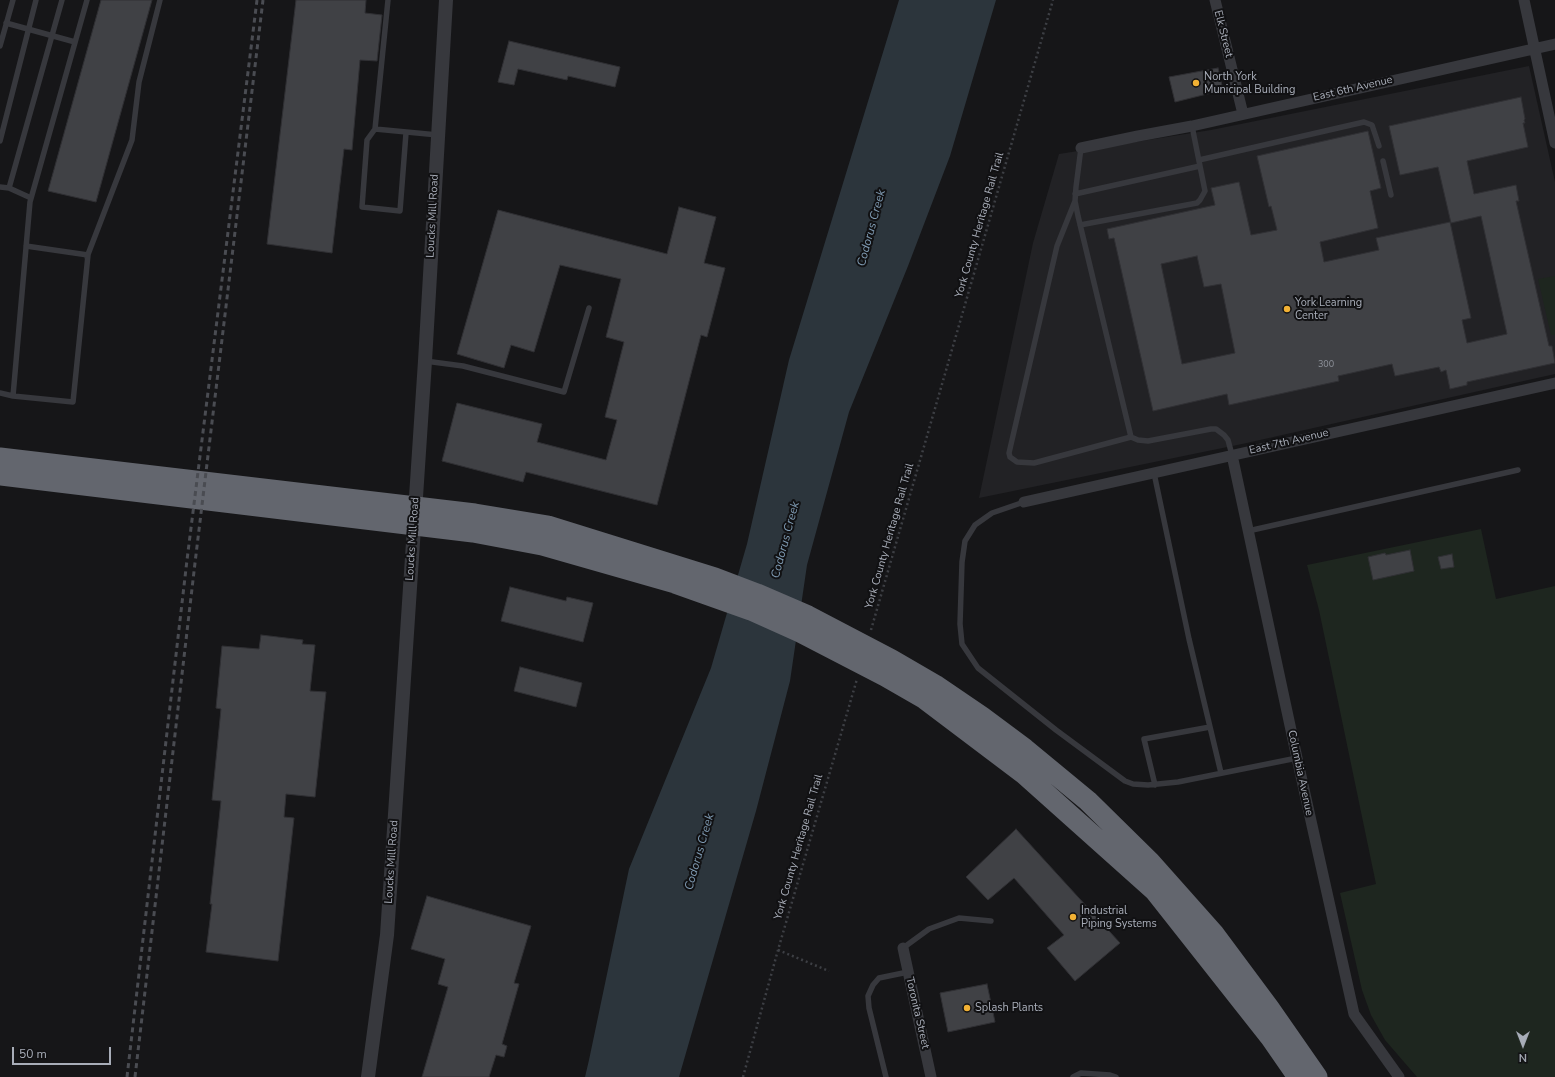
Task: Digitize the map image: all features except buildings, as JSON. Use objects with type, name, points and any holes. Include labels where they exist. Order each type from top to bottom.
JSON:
[{"type":"highway","points":[[0,458],[262,498],[474,523],[548,526],[624,558],[716,578],[808,616],[892,660],[1023,772],[1155,892],[1271,1038],[1298,1077]]},
{"type":"highway","points":[[0,475],[262,498]]},
{"type":"highway","points":[[930,692],[982,717],[1058,776],[1088,802],[1150,862],[1209,929],[1238,965],[1317,1077]]},
{"type":"street","name":"Loucks Mill Road","points":[[368,1077],[387,935],[425,361],[446,0]]},
{"type":"street","name":"Elk Street","points":[[1215,0],[1243,114]]},
{"type":"street","points":[[1524,0],[1553,128],[1555,143]]},
{"type":"street","name":"East 6th Avenue","points":[[1081,148],[1192,126],[1555,44]]},
{"type":"street","name":"East 7th Avenue","points":[[1024,502],[1555,383]]},
{"type":"street","name":"Columbia Avenue","points":[[1232,455],[1354,1014],[1399,1077]]},
{"type":"street","name":"Toronita Street","points":[[903,948],[931,1077]]},
{"type":"lane","points":[[0,46],[13,0]]},
{"type":"lane","points":[[0,141],[36,0]]},
{"type":"lane","points":[[9,188],[62,0]]},
{"type":"lane","points":[[13,396],[31,198],[87,0]]},
{"type":"lane","points":[[0,393],[13,396],[73,402],[87,257],[132,140],[139,82],[160,0]]},
{"type":"lane","points":[[388,0],[375,129],[367,140],[362,207],[400,211],[406,133]]},
{"type":"lane","points":[[6,23],[75,42]]},
{"type":"lane","points":[[1199,160],[1364,122],[1372,125],[1379,146]]},
{"type":"lane","points":[[1080,225],[1197,203],[1204,196],[1205,191],[1192,126]]},
{"type":"lane","points":[[375,129],[438,135]]},
{"type":"lane","points":[[1081,148],[1077,171],[1075,201],[1131,437]]},
{"type":"lane","points":[[1382,161],[1391,195]]},
{"type":"lane","points":[[1075,194],[1200,166]]},
{"type":"lane","points":[[0,187],[9,188],[31,198]]},
{"type":"lane","points":[[1075,201],[1057,246],[1009,453],[1010,457],[1017,462],[1034,463],[1131,437],[1138,440],[1148,441],[1211,428],[1216,429],[1228,440],[1232,455]]},
{"type":"lane","points":[[26,246],[88,255],[87,257]]},
{"type":"lane","points":[[425,361],[463,366],[564,392],[589,308]]},
{"type":"lane","points":[[1248,531],[1518,470]]},
{"type":"lane","points":[[1154,473],[1189,639],[1221,773]]},
{"type":"lane","points":[[1024,502],[992,513],[975,525],[965,541],[962,562],[960,624],[962,644],[978,668],[1056,730],[1125,781],[1133,784],[1155,785],[1178,782],[1297,758]]},
{"type":"lane","points":[[1155,785],[1144,739],[1210,727]]},
{"type":"lane","points":[[903,948],[929,929],[959,918],[991,921]]},
{"type":"lane","points":[[886,1077],[869,1008],[868,996],[872,985],[880,978],[908,972]]},
{"type":"lane","points":[[1073,1077],[1081,1073],[1110,1075],[1116,1077]]},
{"type":"path","name":"York County Heritage Rail Trail","points":[[870,632],[1053,0]]},
{"type":"path","name":"York County Heritage Rail Trail","points":[[743,1077],[857,677]]},
{"type":"path","points":[[778,950],[829,970]]},
{"type":"shaded area","name":"York Learning Center","points":[[1529,66],[1555,182],[1555,374],[1242,444],[979,498],[1033,243],[1059,154],[1211,130]]},
{"type":"shaded area","points":[[1555,276],[1555,335],[1551,335],[1538,279]]},
{"type":"shaded area","points":[[1481,529],[1496,599],[1555,586],[1555,1077],[1417,1077],[1385,1040],[1371,1015],[1362,990],[1340,893],[1376,884],[1319,610],[1307,565]]},
{"type":"water","name":"Codorus Creek","points":[[899,0],[996,0],[950,156],[908,266],[849,412],[807,565],[790,681],[756,811],[679,1077],[585,1077],[629,869],[711,668],[747,544],[789,360]]},
{"type":"railway","points":[[127,1077],[187,560],[257,0]]},
{"type":"railway","points":[[135,1077],[263,0]]},
{"type":"place","name":"North York Municipal Building","points":[[1196,83]]},
{"type":"place","name":"York Learning Center","points":[[1287,309]]},
{"type":"place","name":"Industrial Piping Systems","points":[[1073,917]]},
{"type":"place","name":"Splash Plants","points":[[967,1008]]}]
